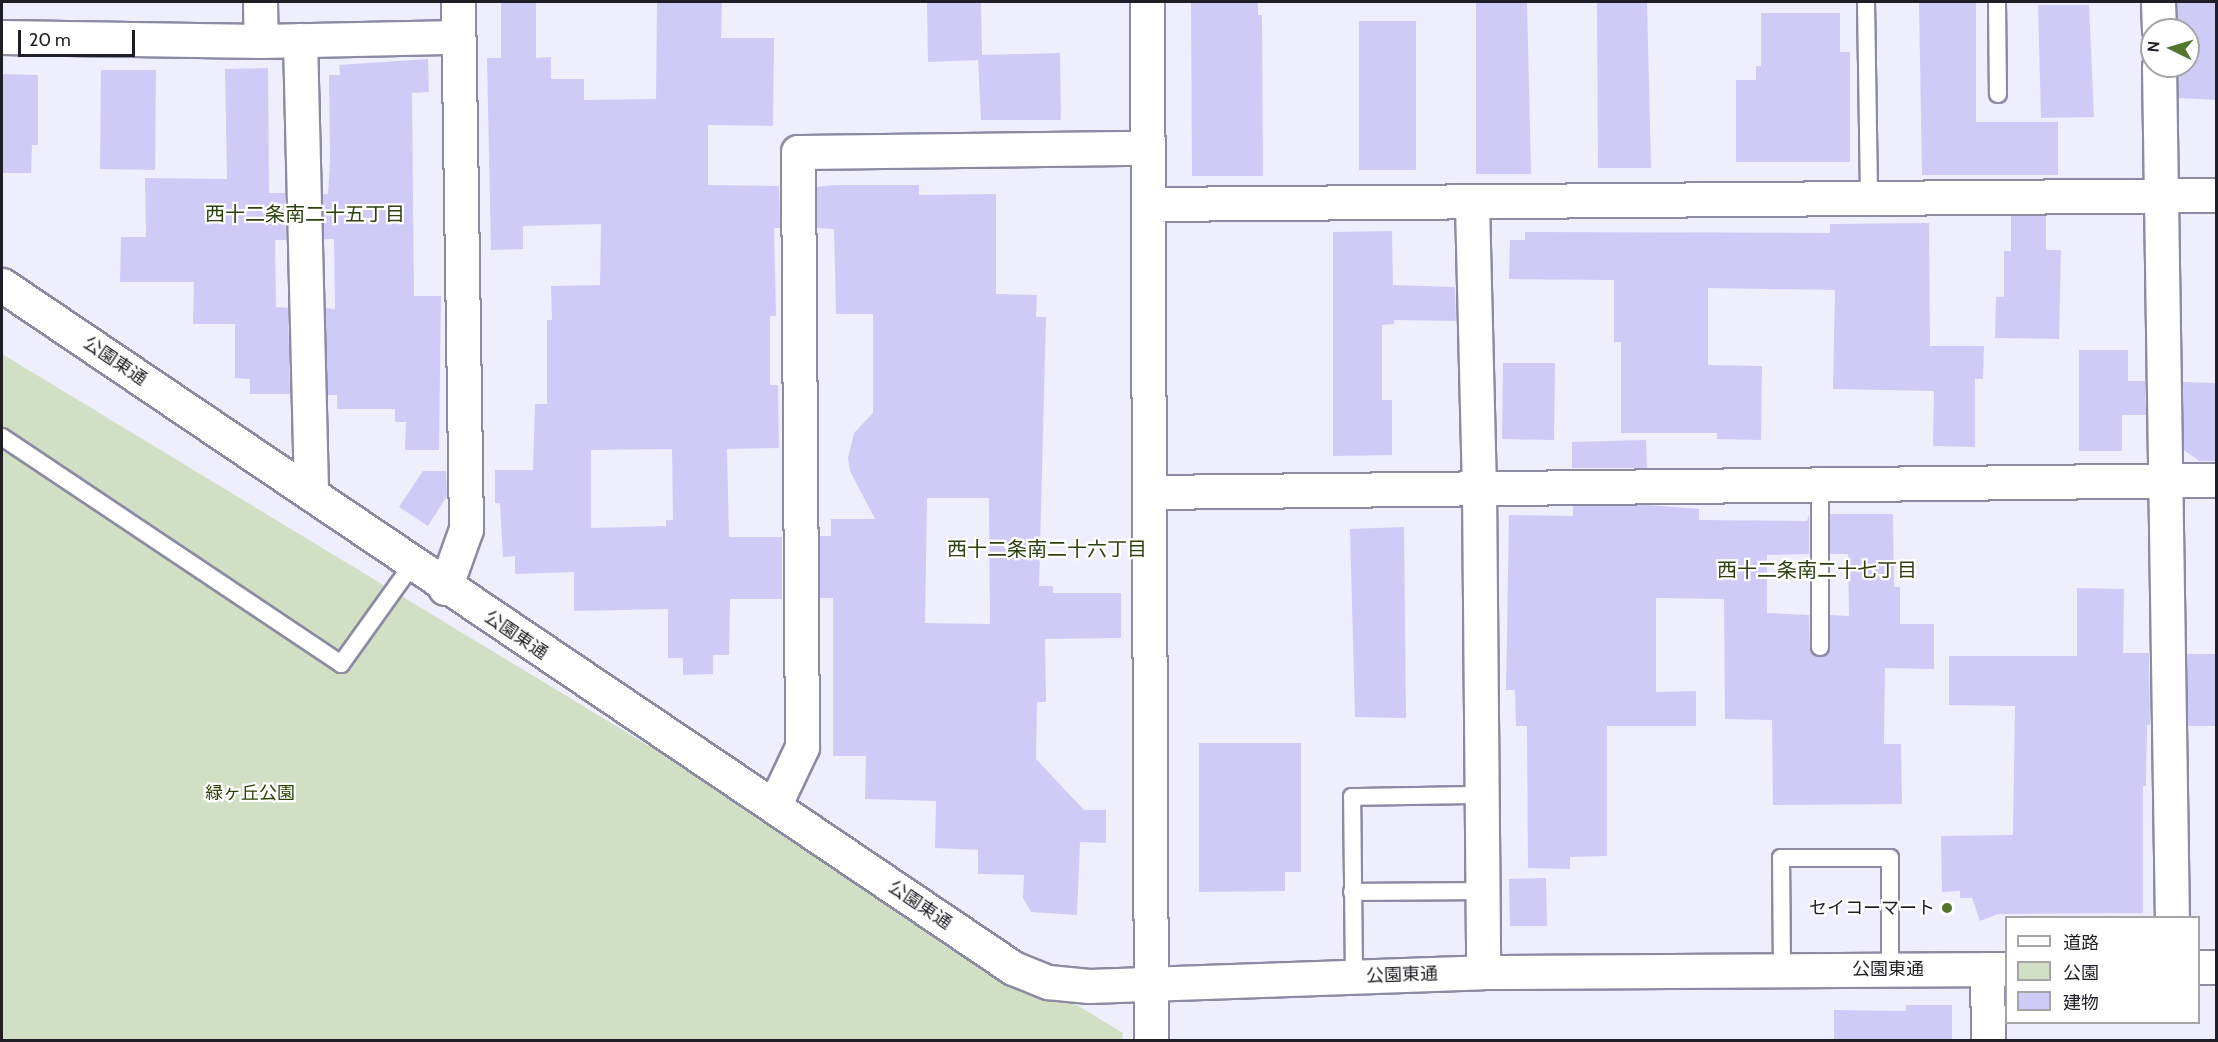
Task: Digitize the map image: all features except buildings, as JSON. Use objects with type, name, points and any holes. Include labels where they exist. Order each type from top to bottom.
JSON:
[{"type":"street","points":[[260,2],[261,41]]},
{"type":"street","points":[[445,588],[466,529],[458,2]]},
{"type":"street","points":[[1147,2],[1153,983],[1151,1041]]},
{"type":"street","points":[[2158,2],[2159,18]]},
{"type":"street","points":[[2,37],[261,41],[458,37]]},
{"type":"street","points":[[300,40],[311,494]]},
{"type":"street","points":[[2159,78],[2172,916]]},
{"type":"street","points":[[774,806],[802,747],[798,152],[1148,148]]},
{"type":"street","points":[[1150,204],[1472,204],[2217,195]]},
{"type":"street","points":[[1472,204],[1479,486],[1483,972]]},
{"type":"street","name":"公園東通","points":[[2,285],[311,494],[445,588],[1013,968],[1048,982],[1089,986],[1483,972],[1997,969]]},
{"type":"street","points":[[1151,492],[1479,486],[2217,480]]},
{"type":"street","points":[[2200,967],[2217,967]]},
{"type":"street","points":[[1988,1041],[1997,969]]},
{"type":"lane","points":[[1866,2],[1869,199]]},
{"type":"lane","points":[[1997,2],[1998,94]]},
{"type":"lane","points":[[2,436],[340,664],[412,565]]},
{"type":"lane","points":[[1820,483],[1820,647]]},
{"type":"lane","points":[[1354,976],[1352,797],[1481,795]]},
{"type":"lane","points":[[1782,970],[1781,858],[1890,858],[1890,969]]},
{"type":"lane","points":[[1352,892],[1482,891]]},
{"type":"green space","name":"緑ヶ丘公園","points":[[2,354],[1123,1033],[1122,1040],[2,1040]]},
{"type":"place","name":"セイコーマート","points":[[1947,908]]},
{"type":"district","name":"西十二条南二十五丁目","points":[[305,214]]},
{"type":"district","name":"西十二条南二十六丁目","points":[[1047,549]]},
{"type":"district","name":"西十二条南二十七丁目","points":[[1817,570]]}]
